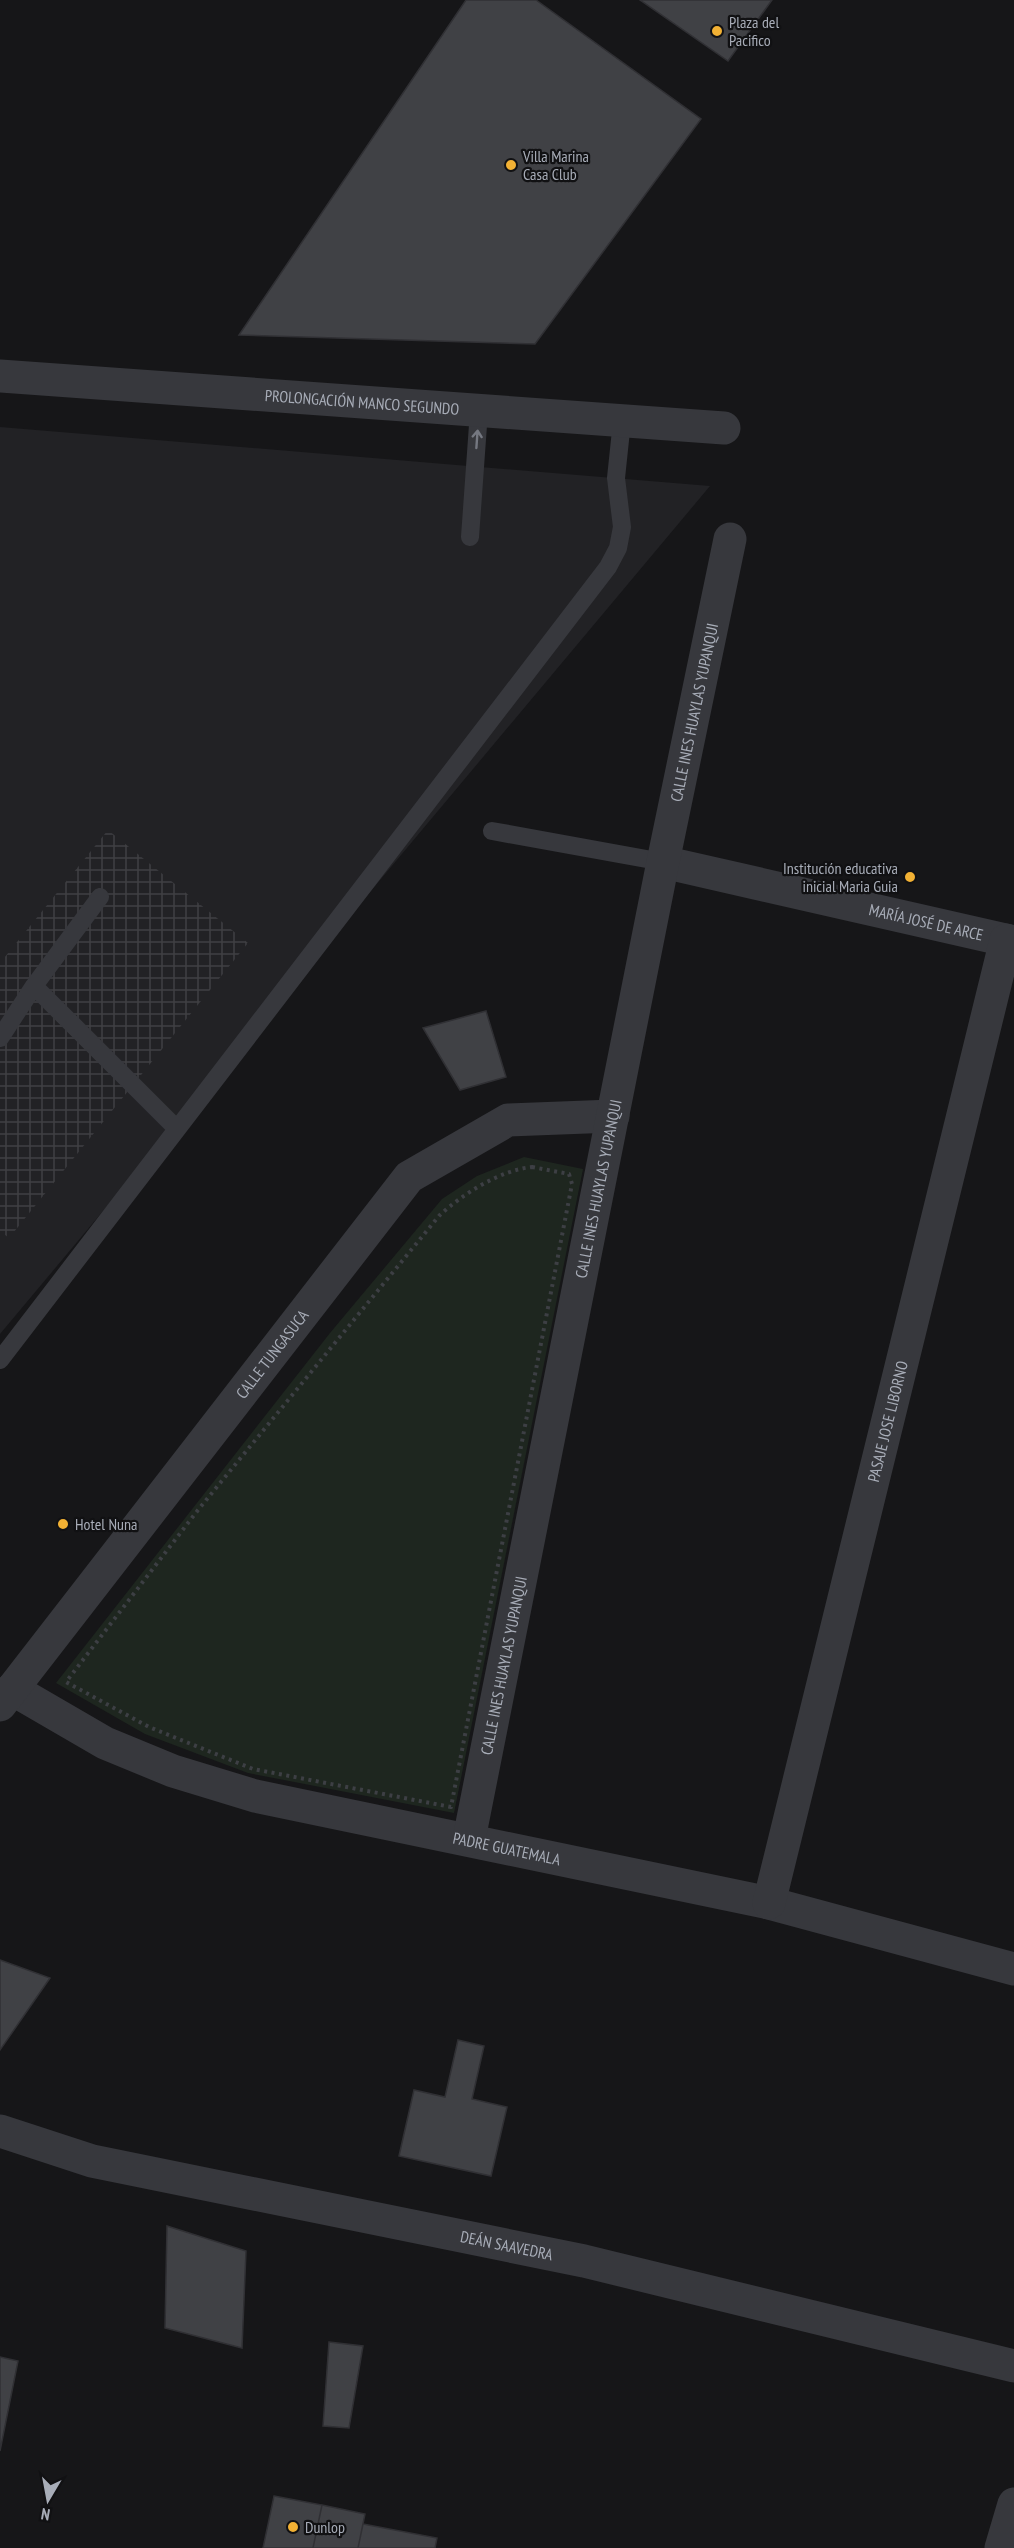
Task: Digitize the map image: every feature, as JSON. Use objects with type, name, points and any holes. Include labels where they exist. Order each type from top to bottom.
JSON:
[{"type":"street","name":"PROLONGACIÓN MANCO SEGUNDO","points":[[0,376],[724,428]]},
{"type":"street","name":"CALLE INES HUAYLAS YUPANQUI","points":[[469,1839],[663,862],[730,539]]},
{"type":"street","name":"MARÍA JOSÉ DE ARCE","points":[[663,862],[1010,941]]},
{"type":"street","name":"PASAJE JOSE LIBORNO","points":[[769,1903],[1010,941]]},
{"type":"street","name":"CALLE TUNGASUCA","points":[[4,1691],[409,1177],[508,1120],[613,1116]]},
{"type":"street","name":"PADRE GUATEMALA","points":[[4,1691],[105,1743],[173,1771],[255,1796],[769,1903],[1014,1970]]},
{"type":"street","name":"DEÁN SAAVEDRA","points":[[0,2131],[92,2161],[584,2261],[1014,2366]]},
{"type":"street","points":[[1001,2548],[1014,2504]]},
{"type":"lane","points":[[470,537],[479,411]]},
{"type":"lane","points":[[0,1360],[608,567],[618,548],[622,527],[616,478],[622,421]]},
{"type":"lane","points":[[492,831],[663,862]]},
{"type":"lane","points":[[0,1038],[100,897]]},
{"type":"lane","points":[[34,987],[177,1129]]},
{"type":"path","points":[[532,1167],[568,1174],[572,1184],[451,1807],[253,1769],[149,1727],[66,1682],[198,1510],[439,1216],[457,1199],[480,1186],[520,1168],[532,1167]]},
{"type":"shaded area","points":[[0,427],[710,486],[0,1334]]},
{"type":"shaded area","points":[[108,830],[248,943],[9,1238],[0,1231],[0,963]]},
{"type":"shaded area","points":[[524,1157],[583,1169],[454,1813],[248,1773],[145,1734],[56,1683],[330,1333],[442,1199],[477,1176]]},
{"type":"building","name":"Villa Marina Casa Club","points":[[466,0],[536,0],[701,119],[535,344],[239,335]]},
{"type":"building","name":"Plaza del Pacifico","points":[[640,0],[772,0],[728,61]]},
{"type":"building","points":[[486,1011],[506,1077],[460,1090],[423,1028]]},
{"type":"building","points":[[0,1960],[50,1978],[0,2050]]},
{"type":"building","points":[[458,2040],[484,2046],[472,2099],[507,2107],[491,2176],[399,2156],[414,2090],[445,2097]]},
{"type":"building","points":[[167,2226],[246,2251],[242,2348],[165,2328]]},
{"type":"building","points":[[329,2342],[363,2346],[349,2428],[323,2426]]},
{"type":"building","points":[[0,2357],[18,2361],[0,2451]]},
{"type":"building","name":"Dunlop","points":[[274,2496],[322,2505],[313,2548],[263,2548]]},
{"type":"building","points":[[322,2505],[365,2514],[358,2548],[313,2548]]},
{"type":"building","points":[[363,2524],[437,2538],[435,2548],[358,2548]]},
{"type":"place","name":"Plaza del Pacifico","points":[[717,31]]},
{"type":"place","name":"Villa Marina Casa Club","points":[[511,165]]},
{"type":"place","name":"Institución educativa inicial Maria Guia","points":[[910,877]]},
{"type":"place","name":"Hotel Nuna","points":[[63,1524]]},
{"type":"place","name":"Dunlop","points":[[293,2527]]}]
